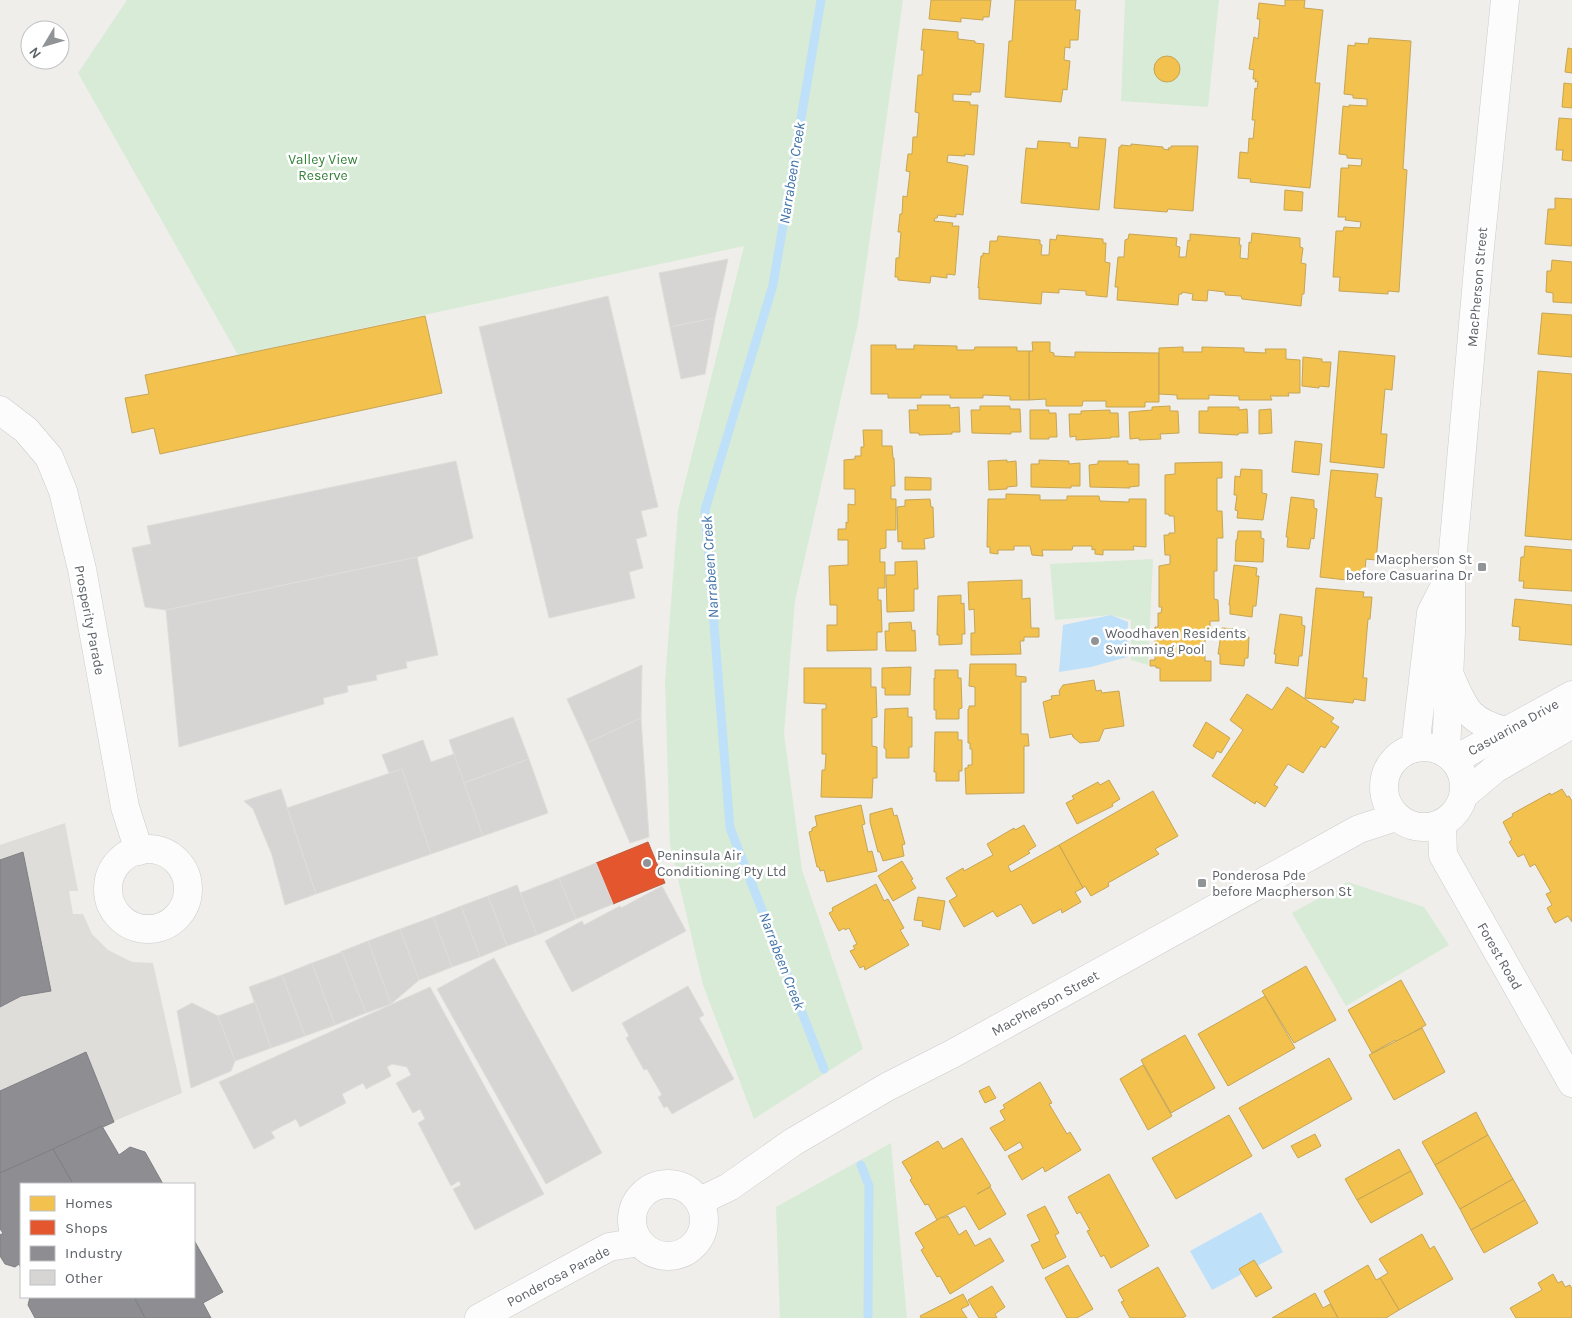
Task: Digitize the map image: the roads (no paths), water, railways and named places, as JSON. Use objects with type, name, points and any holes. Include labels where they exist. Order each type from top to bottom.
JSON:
[{"type":"street","name":"MacPherson Street","points":[[1450,757],[1451,574],[1479,257],[1505,0]]},
{"type":"street","name":"Prosperity Parade","points":[[0,410],[26,430],[49,457],[63,491],[82,569],[125,807],[139,851]]},
{"type":"street","name":"MacPherson Street","points":[[1415,748],[1430,613],[1451,574]]},
{"type":"street","points":[[1450,674],[1462,703],[1474,718],[1488,726],[1506,731]]},
{"type":"street","name":"Casuarina Drive","points":[[1450,757],[1506,731],[1572,695]]},
{"type":"street","name":"Casuarina Drive","points":[[1464,795],[1496,769],[1572,724]]},
{"type":"street","points":[[1426,747],[1436,749],[1450,757],[1461,771],[1464,783],[1464,795],[1460,807],[1452,817],[1442,824],[1430,828],[1418,828],[1406,824],[1396,817],[1388,807],[1384,795],[1384,782],[1387,770],[1403,752],[1415,748],[1426,747]]},
{"type":"street","name":"MacPherson Street","points":[[700,1202],[729,1187],[793,1142],[887,1087],[952,1054],[1359,829],[1396,817]]},
{"type":"street","name":"Forest Road","points":[[1442,824],[1443,855],[1572,1084]]},
{"type":"street","points":[[664,1184],[682,1186],[692,1192],[700,1202],[704,1213],[705,1226],[693,1248],[671,1257],[659,1256],[648,1251],[639,1242],[633,1232],[634,1208],[648,1189],[664,1184]]},
{"type":"street","name":"Ponderosa Parade","points":[[479,1318],[609,1247],[639,1242]]},
{"type":"water","name":"Woodhaven Residents Swimming Pool","points":[[1111,615],[1128,622],[1127,657],[1091,667],[1059,672],[1063,625]]},
{"type":"water","points":[[1261,1212],[1283,1252],[1212,1290],[1190,1251]]},
{"type":"waterway","name":"Narrabeen Creek","points":[[821,0],[773,285],[705,510],[730,828],[824,1069]]},
{"type":"waterway","name":"Narrabeen Creek","points":[[861,1165],[869,1186],[868,1318]]},
{"type":"place","name":"Macpherson St before Casuarina Dr","points":[[1482,567]]},
{"type":"place","name":"Woodhaven Residents Swimming Pool","points":[[1095,641]]},
{"type":"place","name":"Peninsula Air Conditioning Pty Ltd","points":[[647,863]]},
{"type":"place","name":"Ponderosa Pde before Macpherson St","points":[[1202,883]]},
{"type":"park label","name":"Valley View Reserve","points":[[323,168]]}]
